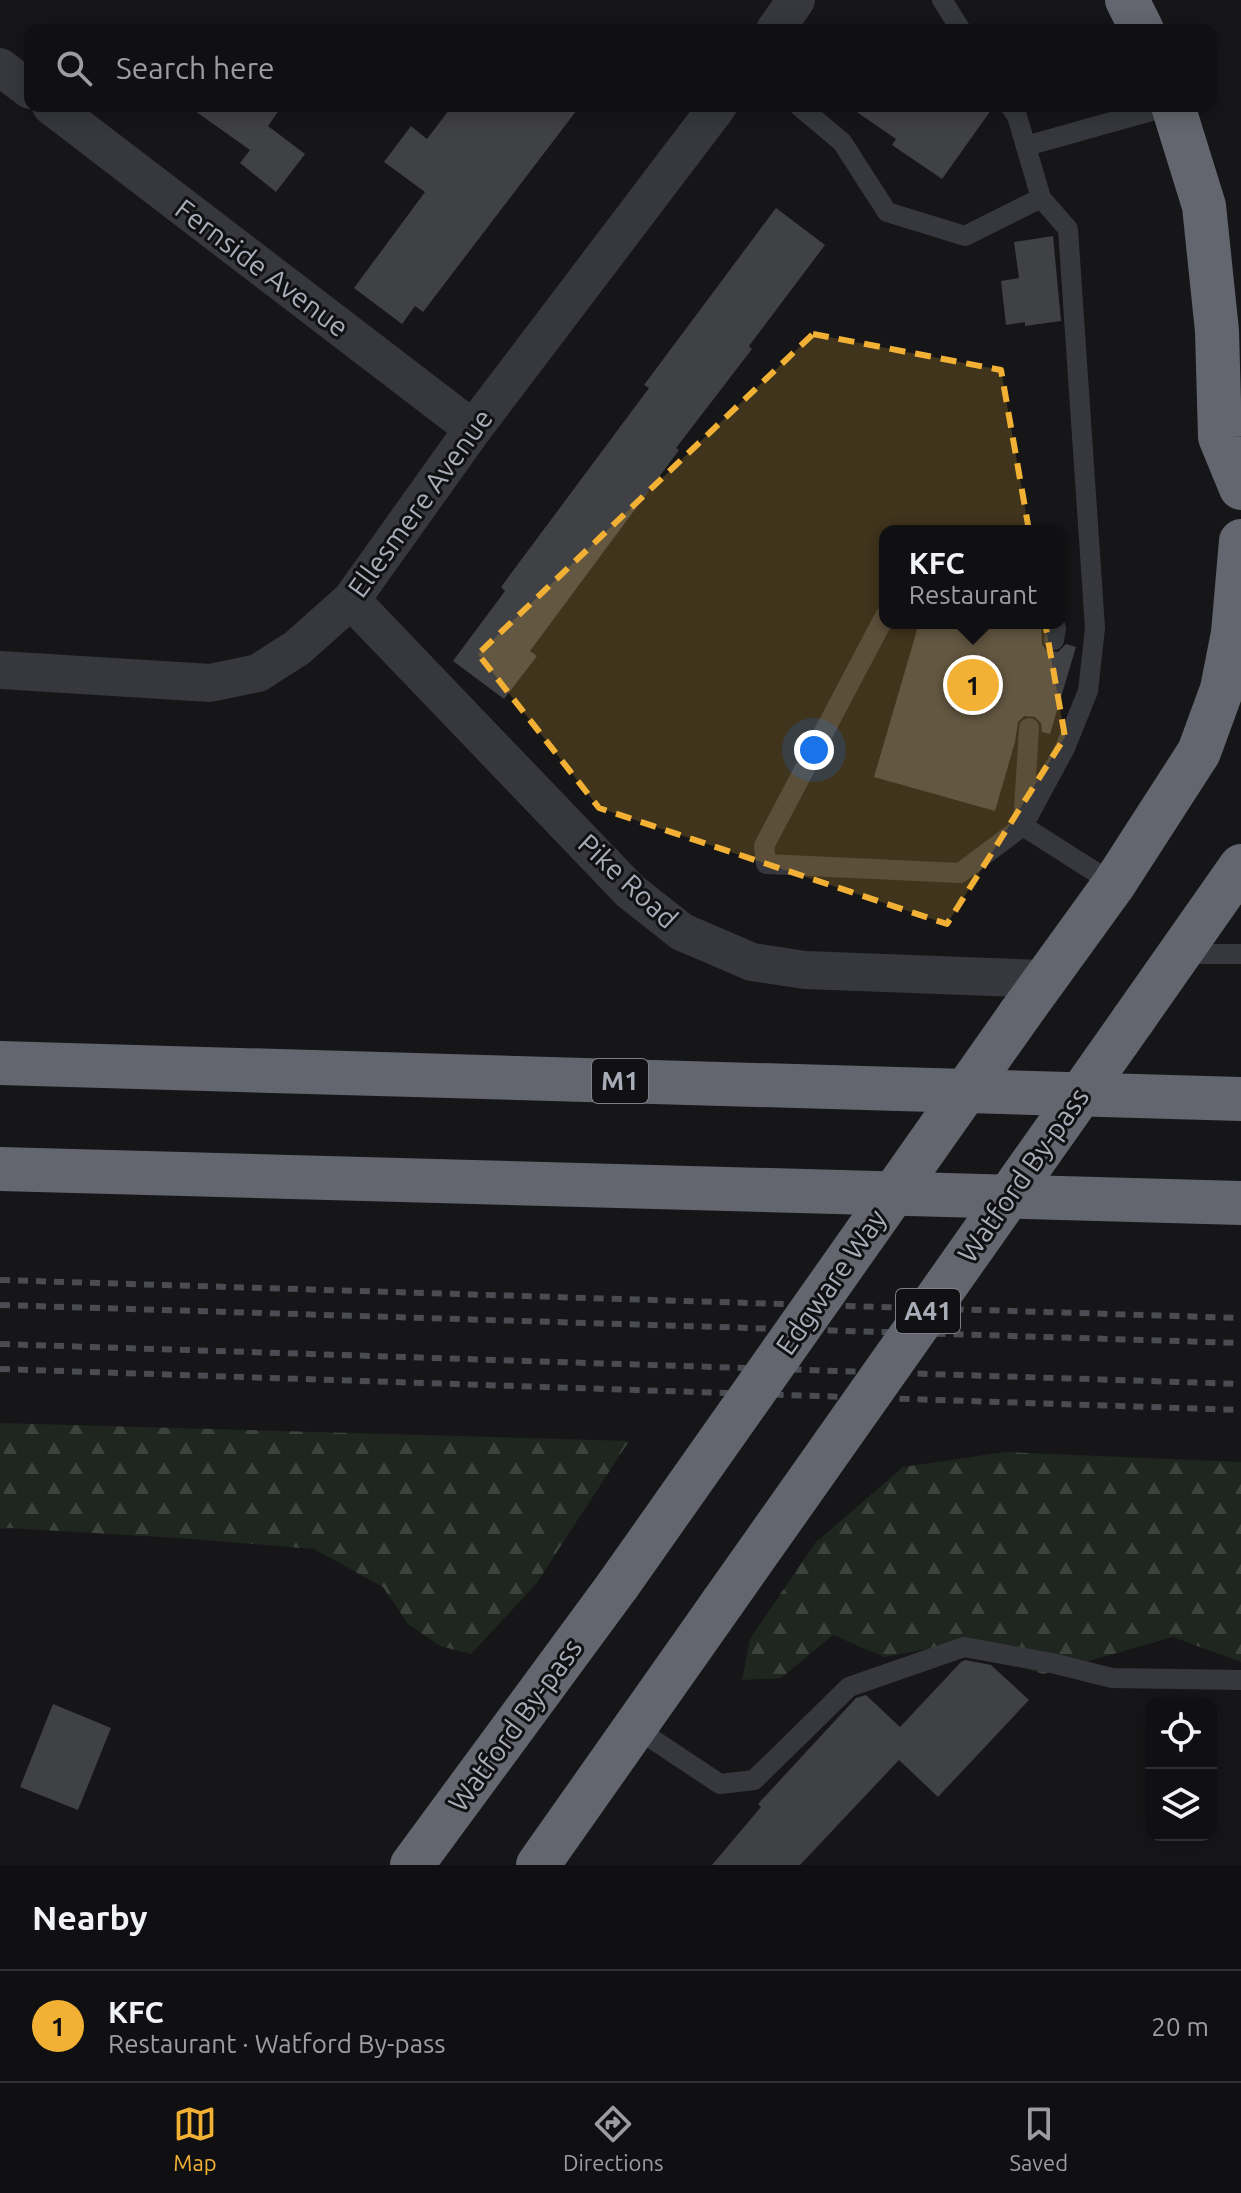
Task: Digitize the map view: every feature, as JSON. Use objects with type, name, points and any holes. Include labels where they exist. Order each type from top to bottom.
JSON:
[{"type":"highway","points":[[1127,0],[1139,24]]},
{"type":"highway","points":[[1173,112],[1204,206],[1217,331],[1220,437],[1241,488]]},
{"type":"highway","points":[[1217,331],[1241,287]]},
{"type":"highway","points":[[1031,997],[1114,884],[1199,752],[1222,689],[1233,633],[1241,541]]},
{"type":"highway","name":"Watford By-pass","points":[[634,1727],[1179,954],[1237,881]]},
{"type":"highway","name":"Edgware Way","points":[[618,1585],[1031,997]]},
{"type":"highway","name":"M1","points":[[0,1063],[1241,1099]]},
{"type":"highway","points":[[0,1169],[1241,1203]]},
{"type":"highway","name":"Watford By-pass","points":[[412,1865],[618,1585]]},
{"type":"highway","name":"A41","points":[[538,1865],[634,1727]]},
{"type":"street","points":[[779,24],[796,0]]},
{"type":"street","points":[[0,67],[24,85]]},
{"type":"street","name":"Fernside Avenue","points":[[59,112],[473,429]]},
{"type":"street","name":"Ellesmere Avenue","points":[[0,670],[210,683],[258,673],[297,648],[351,600],[473,429],[713,112]]},
{"type":"street","name":"Pike Road","points":[[351,600],[630,891],[682,932],[752,962],[1031,997]]},
{"type":"lane","points":[[942,0],[957,24]]},
{"type":"lane","points":[[806,112],[842,142],[887,212],[965,236],[1041,198]]},
{"type":"lane","points":[[879,627],[764,846],[766,864],[960,873],[1023,826],[1065,748],[1088,691],[1095,628],[1068,229],[1041,198],[1014,112]]},
{"type":"lane","points":[[1026,146],[1149,112]]},
{"type":"lane","points":[[1023,826],[1029,728]]},
{"type":"lane","points":[[1023,826],[1114,884]]},
{"type":"lane","points":[[1179,954],[1241,954]]},
{"type":"lane","points":[[634,1727],[720,1784],[754,1780],[849,1687],[964,1647],[1112,1678],[1241,1680]]},
{"type":"highlighted area","points":[[813,334],[1001,370],[1065,737],[947,924],[599,808],[478,654]]},
{"type":"green space","points":[[0,1423],[629,1441],[536,1584],[471,1654],[440,1646],[408,1624],[383,1587],[314,1549],[0,1529]]},
{"type":"green space","points":[[1005,1452],[1241,1462],[1241,1662],[1173,1637],[1043,1674],[951,1645],[884,1657],[833,1635],[781,1678],[742,1680],[750,1639],[815,1543],[903,1467]]},
{"type":"building","points":[[196,112],[278,112],[268,126],[305,154],[276,192],[240,163],[250,150]]},
{"type":"building","points":[[447,112],[575,112],[423,312],[415,306],[402,324],[354,288],[425,192],[384,162],[411,126],[427,139]]},
{"type":"building","points":[[857,112],[990,112],[942,179],[892,145],[896,139]]},
{"type":"building","points":[[776,208],[825,245],[530,651],[537,656],[504,699],[453,661],[505,591],[501,587],[649,388],[644,385]]},
{"type":"building","points":[[1053,236],[1061,321],[1006,325],[1001,281],[1019,278],[1014,242]]},
{"type":"building","points":[[917,629],[1041,629],[1042,644],[1046,650],[1058,652],[1066,644],[1076,647],[1050,734],[1042,732],[1041,723],[1035,717],[1024,716],[1018,722],[995,811],[874,777]]},
{"type":"building","points":[[965,1660],[991,1665],[1029,1700],[938,1797],[899,1760],[800,1865],[712,1865],[761,1807],[758,1804],[856,1698],[866,1695],[900,1727]]},
{"type":"building","points":[[53,1704],[111,1728],[78,1810],[20,1787]]},
{"type":"railway","points":[[0,1280],[1241,1318]]},
{"type":"railway","points":[[0,1305],[1241,1343]]},
{"type":"railway","points":[[0,1344],[1241,1384]]},
{"type":"railway","points":[[0,1369],[1241,1410]]},
{"type":"place","name":"KFC","points":[[973,685]]}]
